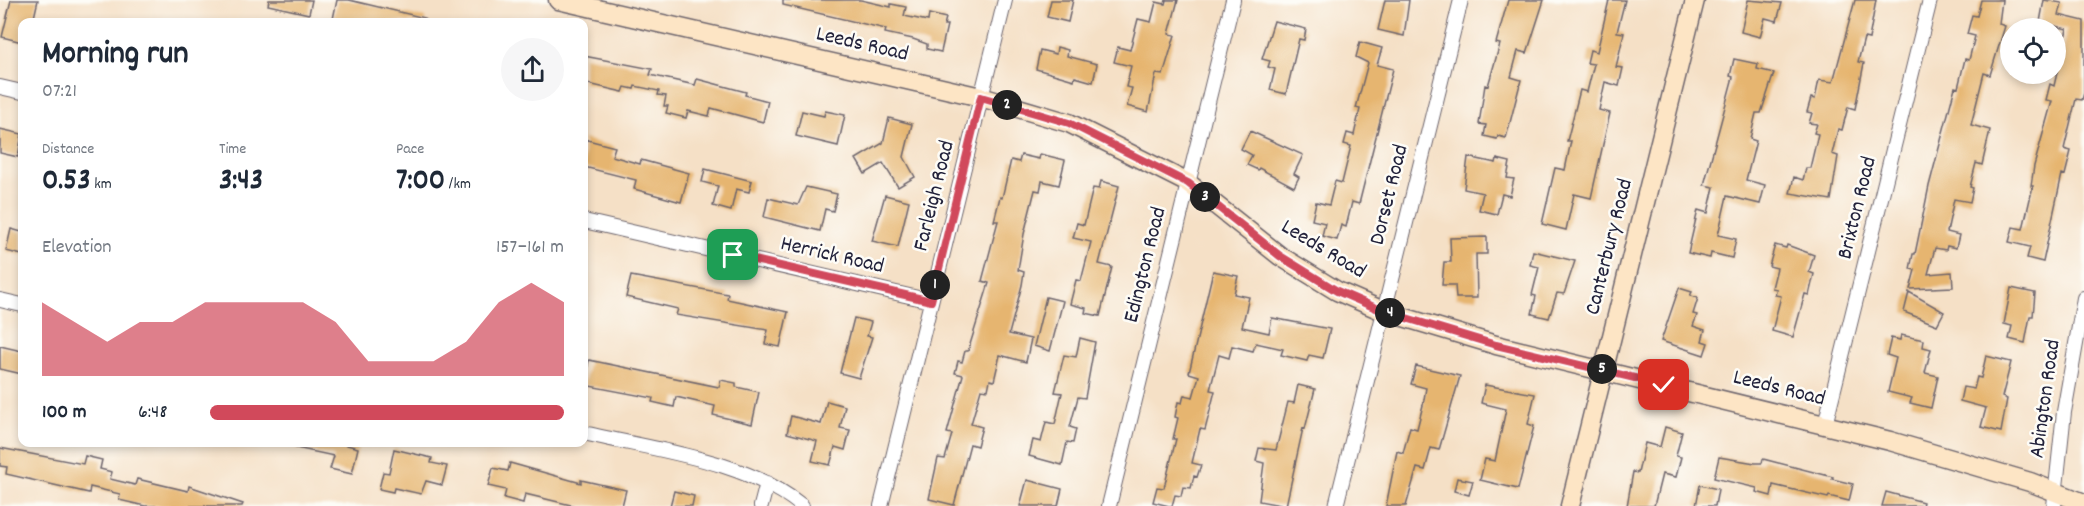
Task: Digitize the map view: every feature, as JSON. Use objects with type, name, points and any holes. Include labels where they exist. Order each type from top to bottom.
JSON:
[{"type":"street","name":"Leeds Road","points":[[558,0],[981,97],[1069,123],[1188,183],[1280,256],[1337,291],[1383,311],[1496,345],[1825,425],[2055,498],[2084,503]]},
{"type":"street","name":"Farleigh Road","points":[[881,506],[1005,0]]},
{"type":"street","name":"Edington Road","points":[[1108,506],[1233,0]]},
{"type":"street","name":"Dorset Road","points":[[1336,506],[1461,0]]},
{"type":"street","name":"Canterbury Road","points":[[1570,506],[1695,0]]},
{"type":"street","name":"Brixton Road","points":[[1825,425],[1930,0]]},
{"type":"street","points":[[0,87],[18,91]]},
{"type":"street","name":"Herrick Road","points":[[588,221],[931,301]]},
{"type":"street","name":"Abington Road","points":[[2055,498],[2070,367],[2084,298]]},
{"type":"street","points":[[0,300],[18,304]]},
{"type":"street","points":[[588,434],[728,467],[767,483],[802,506]]},
{"type":"street","points":[[761,506],[767,483]]},
{"type":"building","points":[[11,0],[38,0],[34,18],[18,18],[18,41],[2,37]]},
{"type":"building","points":[[269,0],[312,0],[309,14],[268,5]]},
{"type":"building","points":[[337,0],[349,0],[425,18],[333,18]]},
{"type":"building","points":[[783,0],[861,0],[891,7],[891,4],[906,7],[904,16],[928,21],[929,14],[946,18],[944,25],[947,25],[941,52],[927,49],[927,44],[913,39],[885,33],[886,29],[783,5]]},
{"type":"building","points":[[1051,0],[1073,0],[1068,22],[1047,17]]},
{"type":"building","points":[[1166,0],[1178,0],[1169,34],[1175,35],[1163,75],[1156,74],[1148,112],[1127,106],[1132,88],[1126,87],[1131,66],[1114,62],[1118,47],[1130,50],[1138,19],[1151,22],[1156,2],[1165,4]]},
{"type":"building","points":[[1385,0],[1409,0],[1404,36],[1378,30]]},
{"type":"building","points":[[1508,0],[1544,0],[1527,53],[1518,51],[1511,77],[1521,80],[1506,138],[1498,136],[1497,139],[1484,136],[1486,125],[1479,124],[1485,85],[1488,86],[1500,44],[1496,43]]},
{"type":"building","points":[[1609,0],[1625,0],[1617,32],[1624,33],[1616,67],[1623,68],[1619,86],[1605,82],[1599,110],[1610,113],[1591,198],[1574,194],[1566,230],[1542,224],[1555,168],[1565,170],[1571,141],[1567,141],[1580,90],[1587,92],[1594,64],[1587,63],[1590,50],[1597,52]]},
{"type":"building","points":[[1748,0],[1782,3],[1777,21],[1765,18],[1760,37],[1741,32]]},
{"type":"building","points":[[1855,0],[1876,0],[1869,39],[1864,38],[1858,62],[1864,63],[1855,109],[1848,107],[1842,130],[1838,129],[1832,154],[1838,156],[1831,200],[1790,193],[1794,177],[1803,180],[1806,168],[1810,168],[1818,134],[1814,133],[1817,124],[1809,123],[1812,113],[1807,112],[1811,98],[1815,99],[1819,80],[1833,82]]},
{"type":"building","points":[[1981,0],[2002,0],[1999,24],[2000,42],[1990,75],[1984,73],[1971,125],[1990,130],[1982,165],[1976,163],[1970,187],[1973,188],[1970,202],[1954,199],[1947,232],[1959,235],[1956,248],[1947,246],[1946,250],[1935,248],[1928,274],[1952,272],[1953,287],[1910,289],[1915,270],[1910,269],[1929,186],[1955,87],[1958,88],[1965,59],[1969,60],[1975,36],[1967,34],[1972,15],[1977,16]]},
{"type":"building","points":[[2044,0],[2062,3],[2059,15],[2084,21],[2084,93],[2082,100],[2076,99],[2064,149],[2071,151],[2065,175],[2062,174],[2043,262],[2027,258],[2030,247],[2009,242],[2013,227],[2023,229],[2033,186],[2031,186],[2034,166],[2052,101],[2046,100],[2050,84],[2054,86],[2054,84],[2066,84],[2066,18],[2041,18]]},
{"type":"building","points":[[1274,21],[1306,29],[1304,40],[1299,39],[1286,94],[1270,90],[1275,69],[1268,67],[1270,61],[1262,59]]},
{"type":"building","points":[[1360,42],[1382,48],[1377,65],[1393,69],[1359,204],[1352,202],[1346,227],[1341,225],[1337,240],[1322,236],[1325,223],[1312,220],[1316,202],[1329,205],[1335,181],[1342,183],[1351,146],[1344,144],[1347,133],[1354,135],[1360,109],[1356,108],[1368,63],[1356,57]]},
{"type":"building","points":[[1057,47],[1068,50],[1067,56],[1097,64],[1093,82],[1075,77],[1074,80],[1036,69],[1040,50],[1056,54]]},
{"type":"building","points":[[588,57],[652,69],[650,75],[695,85],[697,79],[746,92],[745,95],[768,101],[763,122],[711,108],[709,116],[688,111],[686,118],[666,113],[668,106],[664,106],[666,96],[658,95],[659,91],[635,86],[634,89],[625,87],[623,92],[588,84]]},
{"type":"building","points":[[1734,59],[1758,64],[1757,69],[1774,73],[1761,113],[1756,113],[1750,139],[1756,141],[1746,180],[1765,185],[1760,204],[1727,196],[1718,235],[1736,239],[1732,258],[1711,253],[1710,258],[1688,253],[1698,210],[1708,213],[1714,187],[1704,185],[1733,77],[1730,76]]},
{"type":"building","points":[[802,111],[824,116],[825,111],[845,115],[838,146],[796,136]]},
{"type":"building","points":[[889,118],[912,124],[904,157],[915,177],[898,187],[883,163],[865,174],[856,159],[883,143]]},
{"type":"building","points":[[0,129],[18,133],[18,157],[0,153]]},
{"type":"building","points":[[1250,131],[1303,155],[1294,174],[1299,177],[1294,187],[1259,168],[1258,170],[1247,165],[1252,155],[1241,149]]},
{"type":"building","points":[[588,140],[615,147],[612,156],[640,164],[641,160],[689,173],[681,202],[634,189],[636,180],[588,168]]},
{"type":"building","points":[[1040,154],[1065,160],[1059,185],[1042,181],[1040,191],[1035,190],[1024,234],[1018,270],[1024,272],[1009,334],[1031,339],[1026,362],[1000,355],[994,381],[990,380],[988,390],[981,389],[971,424],[982,427],[977,446],[970,444],[954,505],[929,499],[938,458],[945,459],[952,434],[947,433],[963,375],[955,373],[958,361],[962,362],[965,351],[968,351],[989,283],[982,281],[998,221],[994,221],[1011,160],[1019,162],[1021,155],[1039,159]]},
{"type":"building","points":[[1468,157],[1496,163],[1497,159],[1510,162],[1507,178],[1514,179],[1510,196],[1502,194],[1497,214],[1479,210],[1483,193],[1464,189]]},
{"type":"building","points":[[705,169],[752,181],[749,192],[736,189],[731,211],[713,206],[718,186],[702,182]]},
{"type":"building","points":[[1101,181],[1119,186],[1099,264],[1112,267],[1100,316],[1085,313],[1086,308],[1070,304],[1076,280],[1081,281],[1091,242],[1073,238],[1077,223],[1084,225],[1093,188],[1099,189]]},
{"type":"building","points":[[806,187],[837,194],[833,211],[825,209],[820,231],[764,217],[768,198],[798,205]]},
{"type":"building","points":[[885,195],[909,201],[898,247],[872,241]]},
{"type":"building","points":[[11,229],[18,231],[18,254],[6,251]]},
{"type":"building","points":[[1487,237],[1487,254],[1476,254],[1477,298],[1456,298],[1455,285],[1442,285],[1444,262],[1451,262],[1450,238]]},
{"type":"building","points":[[1775,245],[1786,248],[1787,245],[1814,255],[1809,272],[1814,274],[1809,295],[1805,294],[1793,337],[1772,331],[1781,296],[1775,295],[1777,289],[1772,288],[1777,268],[1769,266]]},
{"type":"building","points":[[1533,251],[1575,261],[1564,294],[1557,293],[1549,318],[1532,314],[1536,296],[1532,295],[1539,267],[1530,265]]},
{"type":"building","points":[[1213,271],[1238,276],[1234,294],[1249,297],[1242,327],[1269,333],[1272,318],[1330,329],[1323,358],[1309,355],[1307,361],[1281,355],[1283,349],[1256,343],[1253,351],[1232,346],[1229,358],[1219,355],[1210,390],[1215,391],[1205,430],[1200,429],[1192,463],[1201,465],[1197,477],[1194,476],[1191,488],[1183,487],[1181,496],[1175,495],[1172,506],[1169,506],[1153,502],[1157,487],[1164,488],[1176,439],[1173,439],[1178,418],[1175,417],[1178,402],[1182,403],[1184,395],[1193,397],[1199,376],[1189,373]]},
{"type":"building","points":[[631,276],[728,294],[727,299],[788,312],[780,347],[765,344],[768,330],[676,315],[678,309],[626,297]]},
{"type":"building","points":[[1679,288],[1692,292],[1690,296],[1698,298],[1693,314],[1697,315],[1693,326],[1705,330],[1702,341],[1708,343],[1704,355],[1661,341]]},
{"type":"building","points":[[2011,288],[2035,293],[2033,316],[2030,316],[2025,343],[2009,339],[2012,326],[2004,324]]},
{"type":"building","points":[[1909,292],[1944,312],[1937,325],[1904,312]]},
{"type":"building","points":[[1046,297],[1063,301],[1050,351],[1034,346]]},
{"type":"building","points":[[854,318],[871,322],[867,336],[872,337],[859,378],[840,373]]},
{"type":"building","points":[[1901,335],[1924,340],[1923,347],[1931,349],[1925,373],[1938,376],[1931,408],[1910,403],[1912,398],[1888,392],[1896,358],[1887,355],[1891,338],[1900,340]]},
{"type":"building","points":[[1080,338],[1095,342],[1085,398],[1078,397],[1070,427],[1076,429],[1073,443],[1067,442],[1062,465],[1029,456],[1033,440],[1041,442],[1046,422],[1055,424],[1062,393],[1055,392],[1064,355],[1076,357]]},
{"type":"building","points":[[0,346],[18,350],[18,373],[0,369]]},
{"type":"building","points":[[1986,356],[2011,362],[2002,397],[2007,399],[2001,432],[1981,427],[1986,408],[1960,401],[1963,387],[1974,389],[1977,377],[1981,378]]},
{"type":"building","points":[[589,360],[719,387],[721,380],[736,383],[736,387],[759,392],[752,424],[713,415],[715,406],[676,397],[674,407],[652,402],[653,398],[588,386]]},
{"type":"building","points":[[1416,366],[1460,376],[1439,450],[1431,448],[1425,470],[1417,468],[1406,506],[1386,506],[1397,451],[1403,453],[1410,427],[1417,429],[1423,405],[1426,388],[1411,384]]},
{"type":"building","points":[[1298,385],[1315,389],[1305,429],[1303,428],[1286,506],[1259,501],[1264,463],[1256,461],[1259,448],[1276,450],[1288,402],[1294,403]]},
{"type":"building","points":[[1485,385],[1535,394],[1528,424],[1534,426],[1518,489],[1480,480],[1485,459],[1495,461],[1506,409],[1481,403]]},
{"type":"building","points":[[827,401],[845,406],[840,428],[850,430],[845,450],[835,447],[830,465],[812,461],[817,441],[787,433],[791,416],[821,424]]},
{"type":"building","points":[[1665,427],[1682,432],[1676,456],[1681,457],[1676,477],[1662,474],[1654,506],[1627,506],[1633,472],[1638,473],[1645,443],[1660,447]]},
{"type":"building","points":[[0,448],[83,464],[85,456],[102,460],[100,469],[112,472],[110,479],[135,485],[137,479],[188,491],[189,486],[243,504],[242,506],[145,506],[119,500],[120,494],[90,487],[89,493],[6,474],[7,467],[0,466]]},
{"type":"building","points":[[296,448],[358,448],[352,474],[330,469],[334,456]]},
{"type":"building","points":[[394,449],[432,458],[431,463],[447,466],[442,485],[426,481],[421,494],[394,488],[393,492],[379,489],[383,472],[389,473]]},
{"type":"building","points":[[1719,457],[1755,463],[1762,463],[1763,459],[1833,477],[1832,479],[1853,484],[1849,501],[1773,485],[1771,496],[1756,492],[1757,488],[1714,478]]},
{"type":"building","points":[[510,463],[581,483],[581,480],[626,490],[622,506],[575,506],[525,494],[523,503],[504,498],[506,490],[488,486],[493,468],[508,471]]},
{"type":"building","points":[[1457,478],[1473,481],[1469,495],[1454,491]]},
{"type":"building","points":[[1027,480],[1062,489],[1058,506],[1020,506]]},
{"type":"building","points":[[1700,485],[1718,489],[1715,506],[1696,506]]},
{"type":"building","points":[[674,491],[694,496],[692,506],[670,506]]},
{"type":"building","points":[[1886,492],[1923,502],[1922,506],[1882,506]]},
{"type":"route","points":[[733,255],[931,301],[981,97],[1069,123],[1188,183],[1280,256],[1337,291],[1383,311],[1496,345],[1664,385]]}]
